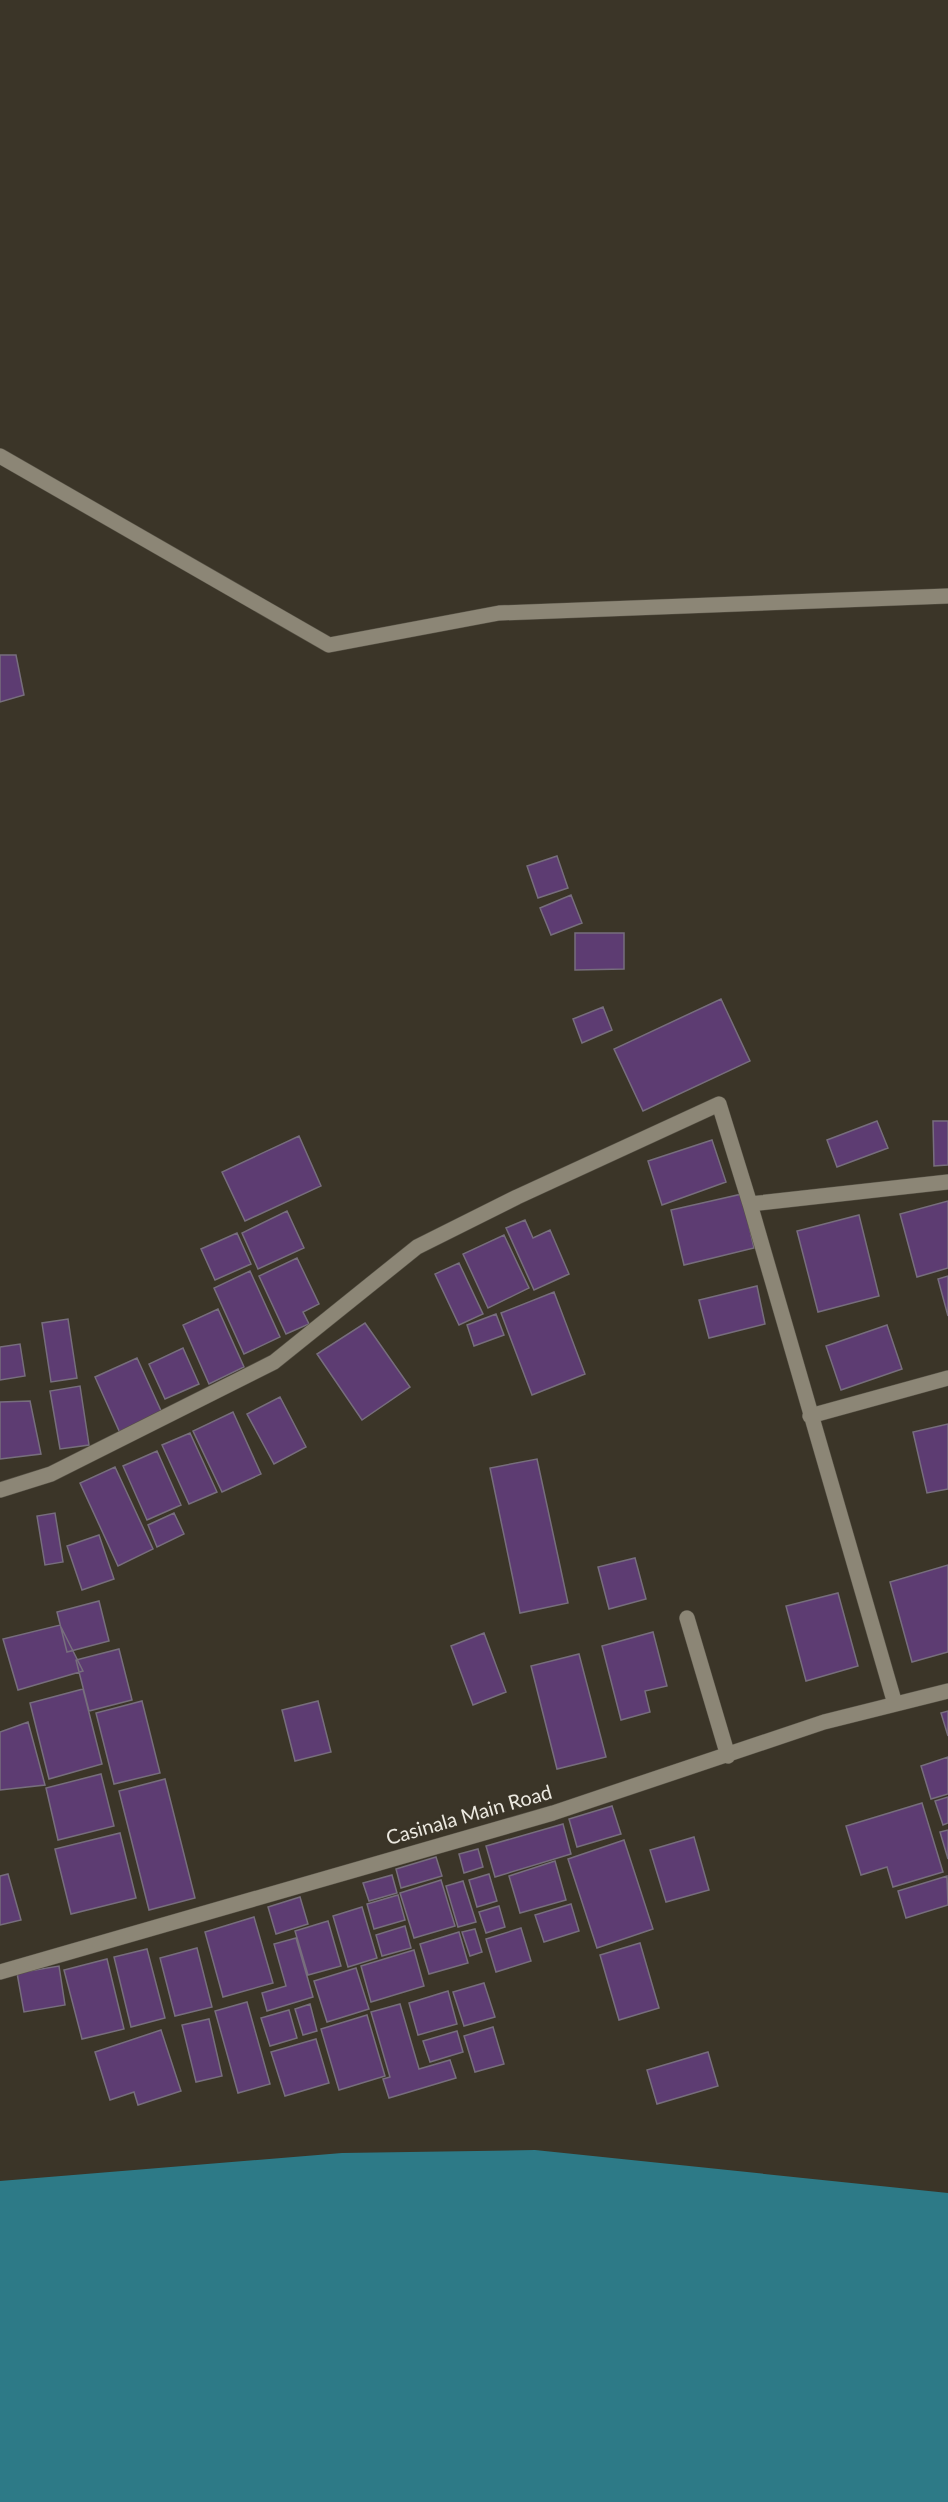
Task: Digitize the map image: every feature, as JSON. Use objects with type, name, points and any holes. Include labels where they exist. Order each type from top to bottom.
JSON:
[{"type":"street","points":[[0,456],[329,645],[499,613],[948,596]]},
{"type":"street","points":[[0,1490],[51,1474],[274,1362],[417,1247],[517,1197],[719,1104],[895,1704]]},
{"type":"street","points":[[750,1204],[948,1182]]},
{"type":"street","points":[[810,1416],[948,1378]]},
{"type":"street","points":[[687,1618],[728,1756]]},
{"type":"street","name":"Casinala Main Road","points":[[0,1972],[553,1813],[824,1722],[948,1691]]},
{"type":"water","points":[[535,2150],[948,2193],[948,2502],[0,2502],[0,2181],[342,2153]]},
{"type":"building","points":[[0,655],[16,655],[24,695],[0,702]]},
{"type":"building","points":[[557,856],[568,888],[538,898],[527,866]]},
{"type":"building","points":[[571,895],[582,923],[551,935],[540,908]]},
{"type":"building","points":[[575,933],[624,933],[624,969],[575,970]]},
{"type":"building","points":[[721,999],[750,1061],[643,1111],[614,1049]]},
{"type":"building","points":[[603,1007],[612,1030],[582,1043],[573,1019]]},
{"type":"building","points":[[877,1121],[888,1148],[837,1167],[827,1140]]},
{"type":"building","points":[[933,1121],[948,1121],[948,1165],[934,1166]]},
{"type":"building","points":[[299,1136],[321,1186],[245,1221],[222,1172]]},
{"type":"building","points":[[712,1140],[726,1182],[662,1205],[648,1161]]},
{"type":"building","points":[[742,1194],[754,1248],[684,1265],[671,1210]]},
{"type":"building","points":[[948,1201],[948,1268],[917,1277],[900,1214]]},
{"type":"building","points":[[287,1211],[304,1248],[258,1269],[242,1233]]},
{"type":"building","points":[[859,1215],[879,1296],[818,1312],[797,1231]]},
{"type":"building","points":[[525,1220],[533,1238],[550,1230],[569,1274],[534,1290],[506,1228]]},
{"type":"building","points":[[237,1233],[251,1264],[215,1280],[201,1249]]},
{"type":"building","points":[[504,1235],[529,1288],[488,1308],[463,1254]]},
{"type":"building","points":[[297,1258],[319,1304],[303,1312],[309,1324],[286,1334],[259,1276]]},
{"type":"building","points":[[459,1263],[483,1314],[459,1325],[435,1274]]},
{"type":"building","points":[[250,1271],[280,1337],[244,1354],[214,1288]]},
{"type":"building","points":[[948,1276],[948,1316],[938,1279]]},
{"type":"building","points":[[757,1286],[765,1324],[709,1338],[699,1300]]},
{"type":"building","points":[[554,1292],[585,1374],[532,1395],[501,1313]]},
{"type":"building","points":[[218,1309],[244,1367],[209,1384],[183,1325]]},
{"type":"building","points":[[496,1314],[504,1335],[474,1346],[467,1325]]},
{"type":"building","points":[[68,1319],[77,1378],[51,1382],[42,1323]]},
{"type":"building","points":[[365,1323],[410,1387],[362,1420],[317,1354]]},
{"type":"building","points":[[887,1325],[902,1369],[841,1390],[826,1346]]},
{"type":"building","points":[[20,1344],[25,1376],[0,1380],[0,1347]]},
{"type":"building","points":[[183,1348],[199,1384],[165,1399],[149,1364]]},
{"type":"building","points":[[137,1358],[162,1413],[120,1433],[95,1377]]},
{"type":"building","points":[[80,1386],[89,1445],[60,1449],[50,1391]]},
{"type":"building","points":[[280,1397],[306,1447],[274,1464],[247,1414]]},
{"type":"building","points":[[30,1401],[41,1454],[0,1459],[0,1402]]},
{"type":"building","points":[[233,1412],[261,1474],[222,1492],[193,1431]]},
{"type":"building","points":[[948,1424],[948,1489],[927,1493],[913,1432]]},
{"type":"building","points":[[190,1433],[217,1492],[189,1504],[162,1445]]},
{"type":"building","points":[[157,1451],[181,1505],[147,1520],[123,1466]]},
{"type":"building","points":[[537,1459],[568,1603],[520,1613],[490,1468]]},
{"type":"building","points":[[115,1467],[153,1549],[118,1566],[80,1483]]},
{"type":"building","points":[[55,1513],[63,1562],[45,1565],[37,1516]]},
{"type":"building","points":[[174,1513],[184,1534],[157,1547],[148,1525]]},
{"type":"building","points":[[99,1535],[114,1579],[82,1590],[67,1546]]},
{"type":"building","points":[[635,1558],[646,1599],[609,1609],[598,1567]]},
{"type":"building","points":[[948,1565],[948,1652],[912,1662],[890,1582]]},
{"type":"building","points":[[838,1593],[858,1666],[806,1681],[786,1606]]},
{"type":"building","points":[[99,1601],[109,1641],[67,1652],[57,1612]]},
{"type":"building","points":[[60,1625],[83,1671],[18,1690],[3,1639]]},
{"type":"building","points":[[653,1632],[667,1686],[645,1691],[650,1712],[621,1720],[602,1646]]},
{"type":"building","points":[[484,1633],[506,1692],[473,1705],[451,1646]]},
{"type":"building","points":[[119,1649],[132,1700],[89,1711],[76,1660]]},
{"type":"building","points":[[579,1654],[606,1757],[557,1769],[531,1666]]},
{"type":"building","points":[[83,1689],[102,1764],[49,1779],[30,1703]]},
{"type":"building","points":[[142,1701],[160,1773],[114,1784],[96,1713]]},
{"type":"building","points":[[318,1701],[331,1752],[295,1761],[282,1710]]},
{"type":"building","points":[[948,1711],[948,1736],[941,1713]]},
{"type":"building","points":[[28,1722],[45,1785],[0,1790],[0,1732]]},
{"type":"building","points":[[948,1757],[948,1794],[931,1799],[921,1766]]},
{"type":"building","points":[[101,1774],[114,1826],[58,1840],[46,1788]]},
{"type":"building","points":[[165,1779],[195,1898],[149,1910],[119,1791]]},
{"type":"building","points":[[948,1797],[948,1823],[943,1825],[935,1801]]},
{"type":"building","points":[[922,1803],[943,1872],[893,1887],[887,1867],[861,1875],[846,1826]]},
{"type":"building","points":[[612,1806],[621,1834],[577,1847],[569,1819]]},
{"type":"building","points":[[563,1824],[571,1854],[495,1877],[486,1846]]},
{"type":"building","points":[[948,1830],[948,1859],[940,1832]]},
{"type":"building","points":[[120,1833],[136,1898],[71,1914],[55,1849]]},
{"type":"building","points":[[694,1837],[709,1890],[666,1902],[650,1850]]},
{"type":"building","points":[[624,1840],[653,1929],[597,1948],[568,1859]]},
{"type":"building","points":[[478,1849],[483,1867],[464,1873],[459,1854]]},
{"type":"building","points":[[436,1857],[442,1876],[401,1888],[396,1869]]},
{"type":"building","points":[[555,1861],[566,1900],[520,1913],[509,1876]]},
{"type":"building","points":[[8,1874],[21,1920],[0,1925],[0,1876]]},
{"type":"building","points":[[489,1874],[497,1901],[477,1907],[469,1880]]},
{"type":"building","points":[[392,1875],[397,1893],[369,1901],[363,1883]]},
{"type":"building","points":[[947,1876],[948,1905],[906,1918],[898,1891]]},
{"type":"building","points":[[441,1880],[455,1926],[414,1938],[400,1893]]},
{"type":"building","points":[[463,1881],[476,1922],[458,1927],[446,1886]]},
{"type":"building","points":[[398,1895],[405,1920],[374,1929],[367,1904]]},
{"type":"building","points":[[300,1897],[308,1924],[276,1934],[268,1907]]},
{"type":"building","points":[[571,1904],[579,1931],[544,1942],[535,1915]]},
{"type":"building","points":[[499,1906],[505,1927],[486,1933],[479,1912]]},
{"type":"building","points":[[362,1907],[377,1958],[348,1967],[333,1916]]},
{"type":"building","points":[[254,1917],[273,1983],[223,1997],[205,1932]]},
{"type":"building","points":[[328,1921],[341,1966],[308,1975],[295,1931]]},
{"type":"building","points":[[405,1926],[411,1948],[382,1956],[376,1935]]},
{"type":"building","points":[[521,1928],[531,1961],[496,1972],[486,1939]]},
{"type":"building","points":[[475,1929],[482,1952],[470,1956],[462,1932]]},
{"type":"building","points":[[459,1932],[468,1963],[429,1974],[420,1944]]},
{"type":"building","points":[[296,1938],[313,1997],[267,2011],[262,1993],[286,1986],[274,1944]]},
{"type":"building","points":[[640,1943],[659,2008],[619,2020],[600,1955]]},
{"type":"building","points":[[197,1948],[212,2007],[175,2016],[160,1958]]},
{"type":"building","points":[[147,1949],[165,2018],[131,2027],[114,1957]]},
{"type":"building","points":[[414,1950],[424,1986],[371,2002],[361,1966]]},
{"type":"building","points":[[107,1959],[124,2029],[82,2039],[64,1970]]},
{"type":"building","points":[[59,1966],[65,2005],[24,2012],[17,1973]]},
{"type":"building","points":[[356,1968],[369,2009],[327,2022],[314,1981]]},
{"type":"building","points":[[484,1983],[495,2017],[464,2026],[453,1992]]},
{"type":"building","points":[[448,1991],[457,2024],[418,2035],[409,2003]]},
{"type":"building","points":[[247,2002],[270,2084],[238,2093],[215,2011]]},
{"type":"building","points":[[310,2004],[317,2031],[303,2035],[295,2009]]},
{"type":"building","points":[[400,2004],[419,2069],[450,2060],[456,2078],[389,2098],[383,2079],[390,2077],[371,2012]]},
{"type":"building","points":[[289,2010],[297,2038],[270,2046],[261,2018]]},
{"type":"building","points":[[367,2015],[385,2076],[339,2090],[321,2029]]},
{"type":"building","points":[[209,2019],[222,2076],[196,2082],[182,2025]]},
{"type":"building","points":[[493,2027],[504,2064],[475,2072],[464,2036]]},
{"type":"building","points":[[161,2030],[181,2091],[138,2105],[134,2092],[110,2100],[95,2052]]},
{"type":"building","points":[[457,2031],[463,2052],[430,2062],[423,2041]]},
{"type":"building","points":[[316,2039],[329,2083],[285,2096],[271,2052]]},
{"type":"building","points":[[708,2052],[718,2086],[657,2104],[647,2070]]}]
